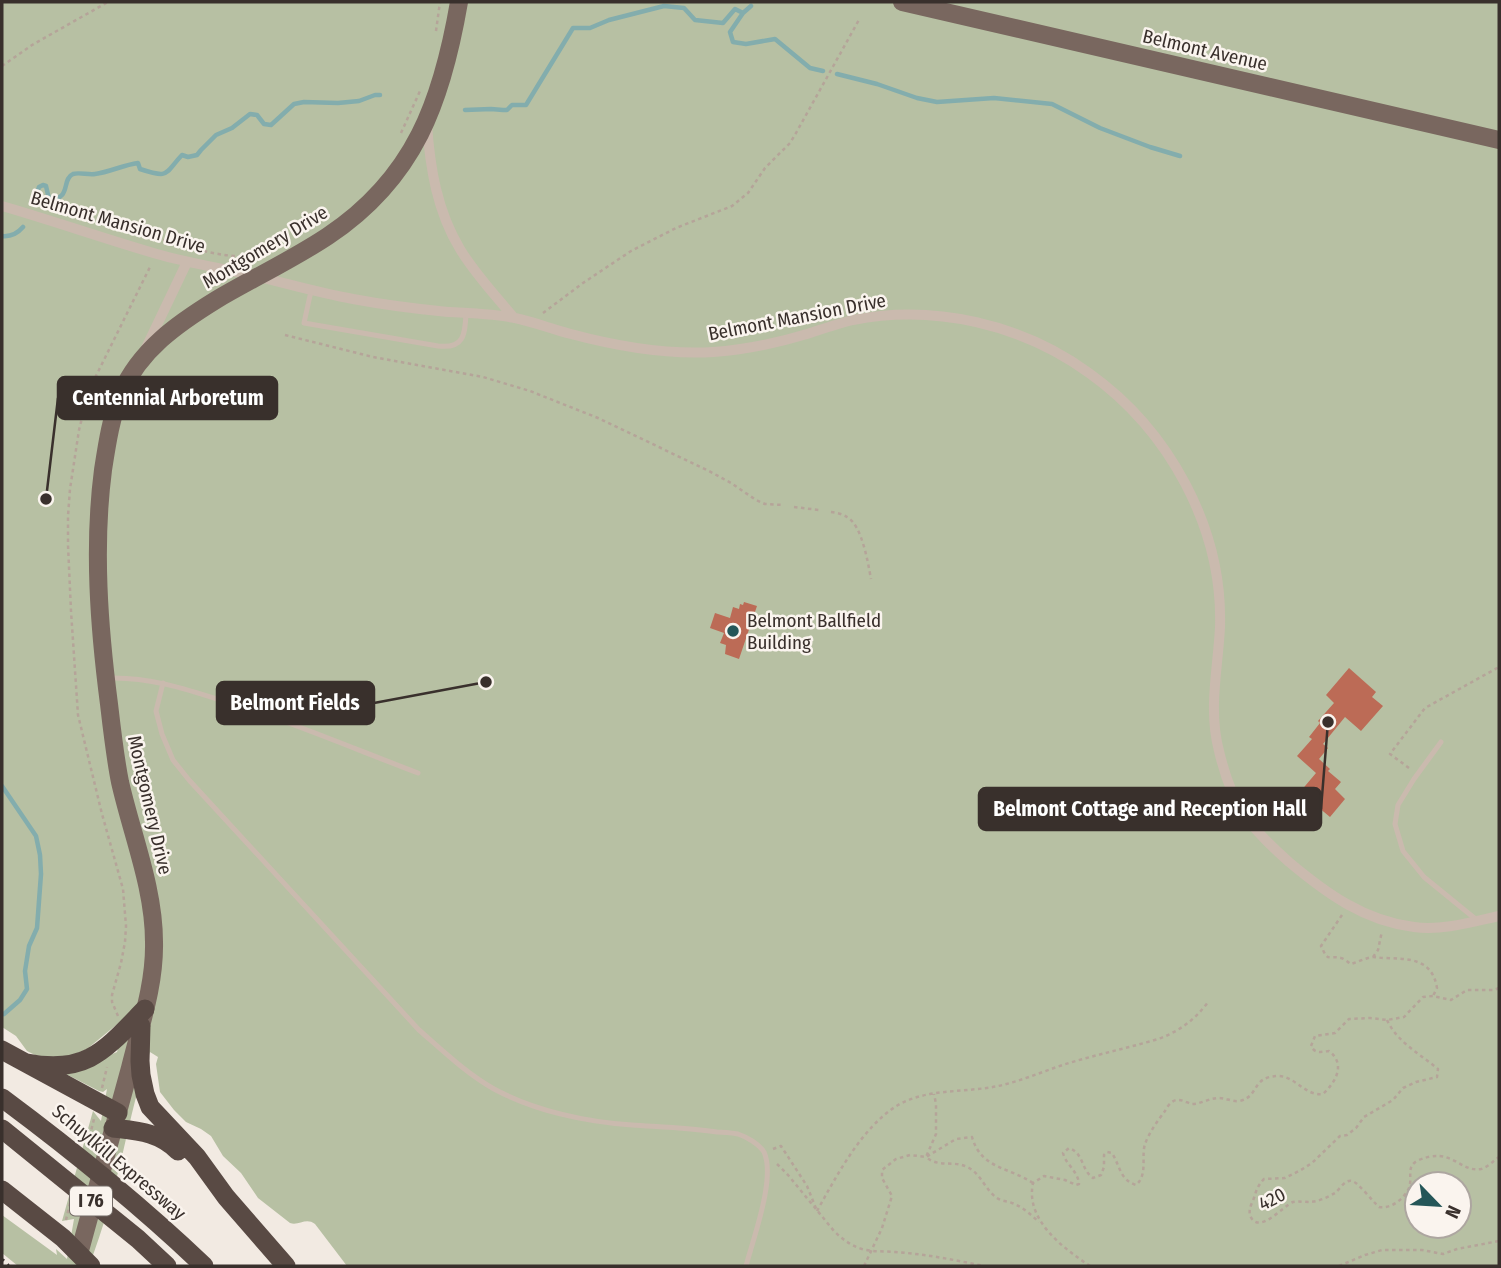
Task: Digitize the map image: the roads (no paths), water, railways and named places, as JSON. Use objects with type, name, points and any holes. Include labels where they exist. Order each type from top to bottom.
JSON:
[{"type":"highway","points":[[27,1063],[54,1067],[78,1064],[143,1017]]},
{"type":"highway","points":[[143,1017],[140,1061],[147,1100],[155,1113],[197,1157],[220,1190]]},
{"type":"highway","points":[[2,1050],[116,1120],[161,1137],[171,1144],[220,1190],[286,1266]]},
{"type":"highway","name":"Schuylkill Expressway","points":[[2,1098],[56,1138],[145,1212],[204,1266]]},
{"type":"highway","name":"I 76","points":[[2,1129],[138,1239],[167,1266]]},
{"type":"highway","points":[[2,1190],[63,1238],[85,1260]]},
{"type":"main road","name":"Montgomery Drive","points":[[85,1260],[116,1120],[143,1017],[155,942],[145,878],[119,778],[106,678],[99,569],[102,482],[106,453],[121,393],[138,363],[163,336],[183,321],[346,223],[391,179],[427,123],[442,84],[459,2]]},
{"type":"main road","name":"Belmont Avenue","points":[[902,2],[1499,140]]},
{"type":"street","points":[[427,123],[433,179],[448,226],[466,258],[514,318]]},
{"type":"street","name":"Belmont Mansion Drive","points":[[2,206],[187,262],[311,291],[393,305],[514,318],[596,340],[634,347],[729,351],[780,341],[850,321],[897,316],[941,317],[984,324],[1048,347],[1088,371],[1126,403],[1157,438],[1183,479],[1203,526],[1211,550],[1219,594],[1220,628],[1213,698],[1215,734],[1226,776],[1244,815],[1268,842],[1313,882],[1348,906],[1385,921],[1424,928],[1499,916]]},
{"type":"street","name":"Montgomery Drive","points":[[138,363],[187,262]]},
{"type":"lane","points":[[311,291],[304,323],[426,344],[455,346],[463,334],[466,313]]},
{"type":"lane","points":[[106,678],[123,677],[163,683],[262,713],[418,773]]},
{"type":"lane","points":[[163,683],[156,711],[173,760],[419,1030],[455,1062],[495,1089],[534,1106],[585,1120],[738,1134],[748,1138],[764,1152],[767,1184],[746,1266]]},
{"type":"lane","points":[[1441,742],[1398,805],[1395,824],[1403,851],[1424,877],[1478,921]]},
{"type":"waterway","points":[[465,110],[507,110],[512,105],[526,105],[573,28],[590,28],[609,20],[664,6],[684,8],[695,20],[723,23],[735,9],[743,13],[751,6]]},
{"type":"waterway","points":[[743,13],[730,32],[733,42],[746,44],[775,39],[810,68],[823,71]]},
{"type":"waterway","points":[[837,74],[937,102],[994,98],[1052,104],[1100,128],[1180,156]]},
{"type":"waterway","points":[[35,200],[39,187],[43,185],[46,186],[49,199],[61,196],[67,180],[75,173],[95,174],[138,163],[140,169],[157,174],[166,173],[182,155],[197,155],[216,135],[232,128],[250,114],[257,115],[264,124],[271,125],[294,104],[359,101],[380,95]]},
{"type":"waterway","points":[[2,236],[14,234],[23,227]]},
{"type":"waterway","points":[[2,786],[36,836],[41,874],[37,928],[29,946],[25,971],[27,989],[20,1000],[4,1014]]},
{"type":"railway","points":[[2,1260],[8,1266]]},
{"type":"place","name":"Centennial Arboretum","points":[[46,499]]},
{"type":"place","name":"Belmont Ballfield Building","points":[[733,631]]},
{"type":"place","name":"Belmont Fields","points":[[486,682]]},
{"type":"place","name":"Belmont Cottage and Reception Hall","points":[[1328,722]]}]
